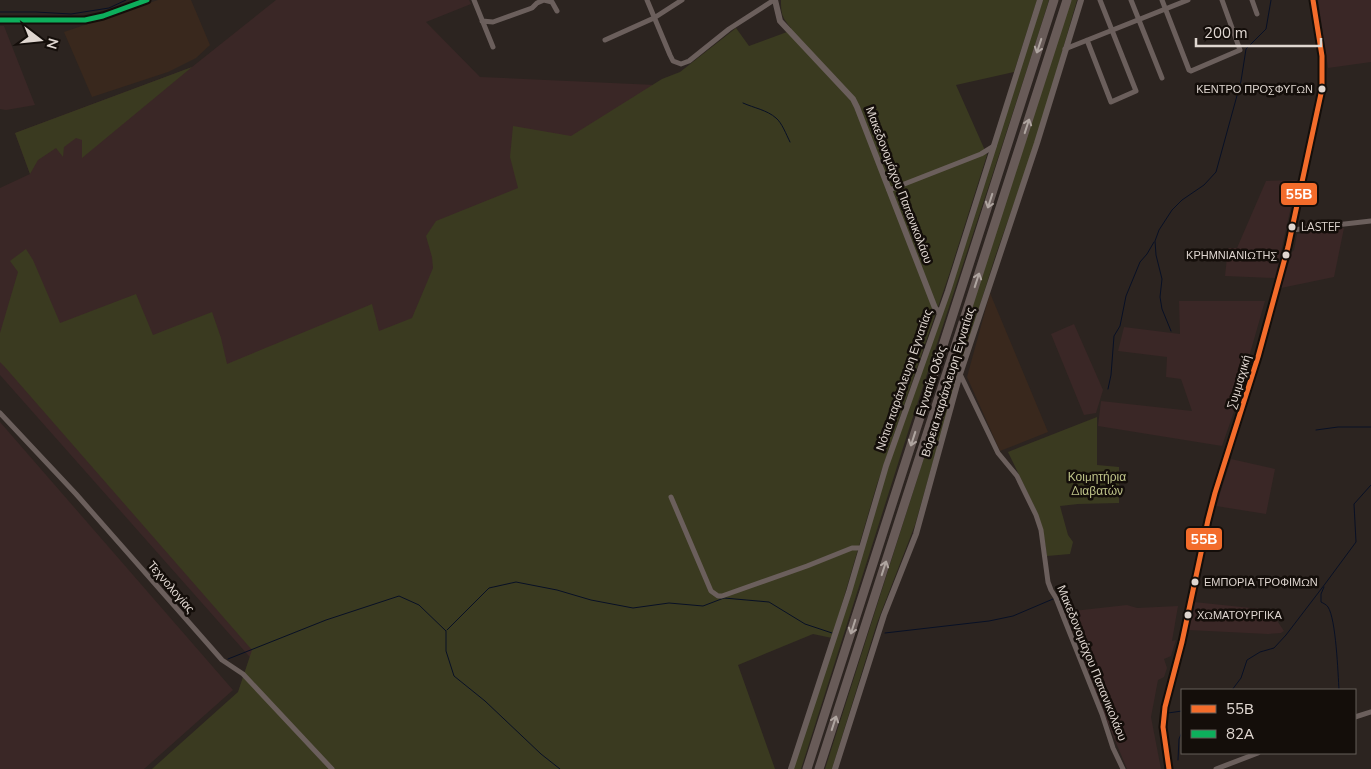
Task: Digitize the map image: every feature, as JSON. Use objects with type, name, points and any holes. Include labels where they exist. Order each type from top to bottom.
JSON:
[{"type":"highway","name":"Εγνατία Οδός","points":[[807,769],[1054,0]]},
{"type":"highway","name":"Εγνατία Οδός","points":[[819,769],[1067,0]]},
{"type":"main road","points":[[0,20],[85,20],[103,16],[147,0]]},
{"type":"street","points":[[474,0],[493,47]]},
{"type":"street","points":[[482,21],[493,22],[532,8],[544,0],[552,2],[557,11]]},
{"type":"street","points":[[647,0],[673,61],[681,64],[689,61],[729,29],[775,0]]},
{"type":"street","points":[[605,40],[654,18],[682,0]]},
{"type":"street","name":"Μακεδονομάχου Παπανικολάου","points":[[775,0],[780,21],[853,99],[935,308],[940,313]]},
{"type":"street","name":"Νότια παράπλευρη Εγνατίας","points":[[792,769],[886,466],[963,245],[1040,0]]},
{"type":"street","name":"Βόρεια παράπλευρη Εγνατίας","points":[[835,769],[882,622],[916,534],[960,374],[1032,160],[1081,0]]},
{"type":"street","points":[[1087,40],[1111,102],[1136,91],[1100,0]]},
{"type":"street","points":[[1131,0],[1162,78]]},
{"type":"street","points":[[1162,0],[1189,70],[1240,50],[1222,0]]},
{"type":"street","points":[[1065,49],[1188,0]]},
{"type":"street","points":[[1252,0],[1257,14]]},
{"type":"street","name":"Συμμαχική","points":[[1169,769],[1163,727],[1165,707],[1182,642],[1215,492],[1258,357],[1292,230],[1323,82],[1323,59],[1313,0]]},
{"type":"street","points":[[889,190],[981,154],[994,146]]},
{"type":"street","points":[[1292,230],[1371,221]]},
{"type":"street","name":"Μακεδονομάχου Παπανικολάου","points":[[960,374],[998,453],[1017,476],[1036,515],[1041,530],[1048,582],[1066,621],[1113,748],[1123,769]]},
{"type":"street","name":"Τεχνολογίας","points":[[0,413],[76,494],[222,660],[243,674],[332,769]]},
{"type":"street","points":[[671,497],[711,591],[718,596],[807,566],[852,548],[862,548]]},
{"type":"street","points":[[1356,718],[1371,712]]},
{"type":"street","points":[[1216,769],[1255,754]]},
{"type":"shaded area","points":[[158,0],[191,0],[210,45],[196,58],[168,72],[92,97],[64,32]]},
{"type":"shaded area","points":[[276,0],[469,0],[471,4],[426,22],[480,77],[699,87],[417,769],[349,769],[0,375],[0,188],[30,174],[15,133],[192,67]]},
{"type":"shaded area","points":[[1318,0],[1371,0],[1371,62],[1328,68]]},
{"type":"shaded area","points":[[0,26],[4,26],[35,105],[6,110],[0,109]]},
{"type":"shaded area","points":[[1297,180],[1275,278],[1225,276],[1228,248],[1237,248],[1266,181]]},
{"type":"shaded area","points":[[1344,228],[1334,277],[1281,288],[1294,250],[1297,234]]},
{"type":"shaded area","points":[[990,293],[1048,432],[1000,451],[967,377]]},
{"type":"shaded area","points":[[1179,301],[1265,301],[1241,385],[1243,386],[1222,446],[1098,426],[1101,401],[1192,411],[1181,379],[1166,377],[1167,357],[1118,351],[1124,327],[1180,334]]},
{"type":"shaded area","points":[[1074,324],[1103,390],[1096,413],[1084,415],[1051,334]]},
{"type":"shaded area","points":[[0,422],[233,690],[144,769],[0,769]]},
{"type":"shaded area","points":[[1231,459],[1275,469],[1266,514],[1216,506]]},
{"type":"shaded area","points":[[1194,602],[1270,610],[1284,631],[1268,634],[1188,630],[1193,614]]},
{"type":"shaded area","points":[[1127,605],[1137,608],[1178,606],[1172,641],[1176,640],[1171,656],[1164,659],[1167,668],[1164,677],[1158,680],[1151,717],[1161,769],[1127,769],[1064,612]]},
{"type":"green space","points":[[781,0],[1037,0],[1014,72],[956,85],[987,155],[949,275],[877,484],[832,638],[813,634],[738,665],[775,769],[152,769],[238,692],[252,650],[0,362],[0,333],[18,272],[10,261],[26,249],[33,260],[60,323],[136,294],[153,335],[212,312],[227,364],[372,304],[379,331],[412,318],[433,268],[426,236],[436,221],[518,188],[510,157],[513,126],[571,136],[662,79],[680,72],[736,28],[749,46],[787,32],[791,28],[783,15]]},
{"type":"green space","points":[[1043,0],[1049,0],[909,429],[801,769],[793,769],[885,477]]},
{"type":"green space","points":[[1071,0],[1077,0],[1039,132],[995,257],[957,378],[915,525],[877,623],[832,769],[825,769],[987,259]]},
{"type":"green space","points":[[192,67],[82,158],[82,140],[76,138],[64,147],[63,157],[56,148],[38,160],[30,174],[15,133]]},
{"type":"green space","name":"Κοιμητήρια Διαβατών","points":[[1097,417],[1097,465],[1119,467],[1119,503],[1060,506],[1068,535],[1073,542],[1070,554],[1047,556],[1043,531],[1035,508],[1008,452]]},
{"type":"waterway","points":[[0,12],[71,14],[109,8],[126,0]]},
{"type":"waterway","points":[[1171,331],[1162,309],[1160,297],[1162,279],[1156,255],[1155,241],[1159,230],[1172,210],[1182,200],[1204,185],[1216,172],[1241,81],[1246,49],[1266,29],[1271,0]]},
{"type":"waterway","points":[[743,103],[765,111],[776,118],[790,142]]},
{"type":"waterway","points":[[1108,389],[1114,336],[1120,326],[1126,296],[1140,262],[1154,242]]},
{"type":"waterway","points":[[1316,430],[1338,427],[1371,427]]},
{"type":"waterway","points":[[1233,689],[1241,678],[1247,660],[1260,652],[1274,648],[1286,635],[1356,542],[1354,504],[1371,485]]},
{"type":"waterway","points":[[447,630],[489,588],[516,582],[633,608],[669,603],[703,606],[724,598],[769,602],[805,624],[832,633]]},
{"type":"waterway","points":[[1324,587],[1321,594],[1321,602],[1328,607],[1331,613],[1339,689]]},
{"type":"waterway","points":[[228,659],[326,620],[399,596],[419,605],[446,631],[446,651],[454,676],[485,701],[541,754],[560,769]]},
{"type":"waterway","points":[[885,633],[989,621],[1013,616],[1053,599]]},
{"type":"waterway","points":[[1168,713],[1181,711]]},
{"type":"waterway","points":[[1178,760],[1181,734]]},
{"type":"transit line","name":"82Α","points":[[0,20],[85,20],[103,16],[147,0]]},
{"type":"transit line","name":"55Β","points":[[1169,769],[1163,727],[1165,707],[1182,642],[1215,493],[1258,357],[1288,247],[1322,89],[1322,56],[1313,0]]},
{"type":"place","name":"ΚΕΝΤΡΟ ΠΡΟΣΦΥΓΩΝ","points":[[1322,89]]},
{"type":"place","name":"LASTEF","points":[[1292,227]]},
{"type":"place","name":"ΚΡΗΜΝΙΑΝΙΩΤΗΣ","points":[[1286,255]]},
{"type":"place","name":"ΕΜΠΟΡΙΑ ΤΡΟΦΙΜΩΝ","points":[[1195,582]]},
{"type":"place","name":"ΧΩΜΑΤΟΥΡΓΙΚΑ","points":[[1188,615]]}]
